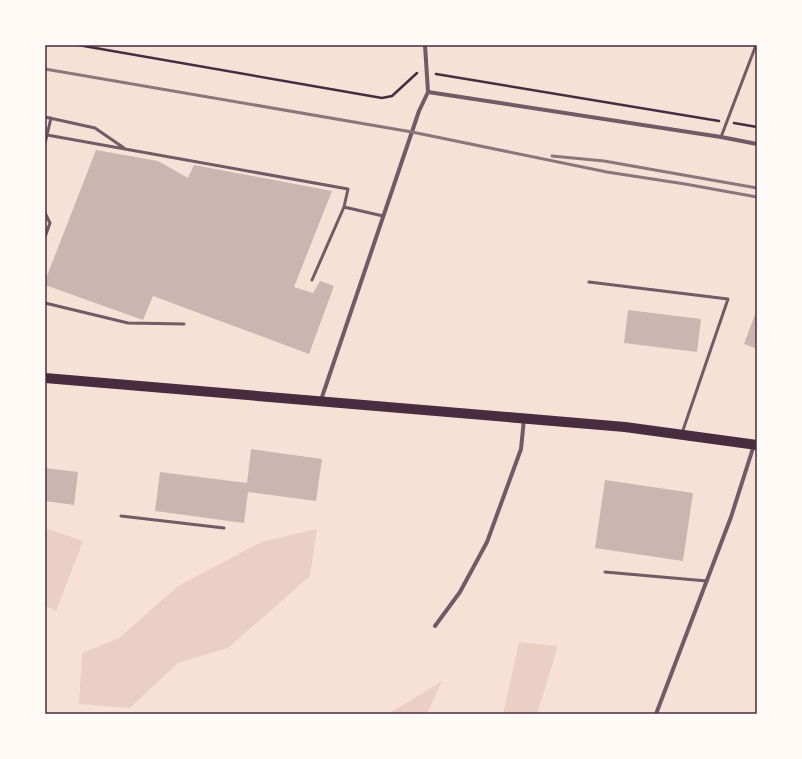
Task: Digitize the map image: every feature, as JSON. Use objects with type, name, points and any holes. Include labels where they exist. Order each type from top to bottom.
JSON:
[{"type":"main road","points":[[45,378],[625,427],[756,445]]},
{"type":"street","points":[[320,402],[419,111],[428,92],[425,45]]},
{"type":"street","points":[[428,92],[721,137],[757,144]]},
{"type":"street","points":[[435,626],[460,592],[488,542],[521,449],[524,419]]},
{"type":"street","points":[[656,714],[731,517],[756,445]]},
{"type":"lane","points":[[721,137],[756,45]]},
{"type":"lane","points":[[45,117],[95,128],[126,150]]},
{"type":"lane","points":[[45,143],[51,118]]},
{"type":"lane","points":[[47,135],[348,190],[344,207],[312,280]]},
{"type":"lane","points":[[344,207],[383,216]]},
{"type":"lane","points":[[45,213],[50,223],[45,236]]},
{"type":"lane","points":[[589,282],[728,299],[681,435]]},
{"type":"lane","points":[[45,303],[128,323],[184,324]]},
{"type":"lane","points":[[121,516],[224,528]]},
{"type":"lane","points":[[605,572],[707,581]]},
{"type":"shaded area","points":[[45,528],[83,541],[56,611],[45,606]]},
{"type":"shaded area","points":[[317,529],[310,576],[228,648],[178,663],[130,708],[79,704],[82,653],[119,638],[178,586],[261,542]]},
{"type":"shaded area","points":[[519,642],[558,646],[537,714],[503,714]]},
{"type":"shaded area","points":[[442,681],[427,714],[388,714]]},
{"type":"building","points":[[96,150],[158,161],[188,178],[194,165],[332,191],[294,287],[313,293],[320,281],[334,286],[309,354],[153,296],[143,320],[45,285],[45,281]]},
{"type":"building","points":[[757,309],[757,349],[744,344]]},
{"type":"building","points":[[628,310],[701,319],[697,352],[624,343]]},
{"type":"building","points":[[251,449],[322,459],[316,501],[248,492],[244,523],[155,511],[160,472],[247,483]]},
{"type":"building","points":[[45,468],[78,472],[74,505],[45,501]]},
{"type":"building","points":[[605,480],[693,493],[683,561],[595,548]]},
{"type":"railway","points":[[45,69],[412,132],[607,172],[757,197]]},
{"type":"railway","points":[[552,156],[604,161],[757,188]]}]
